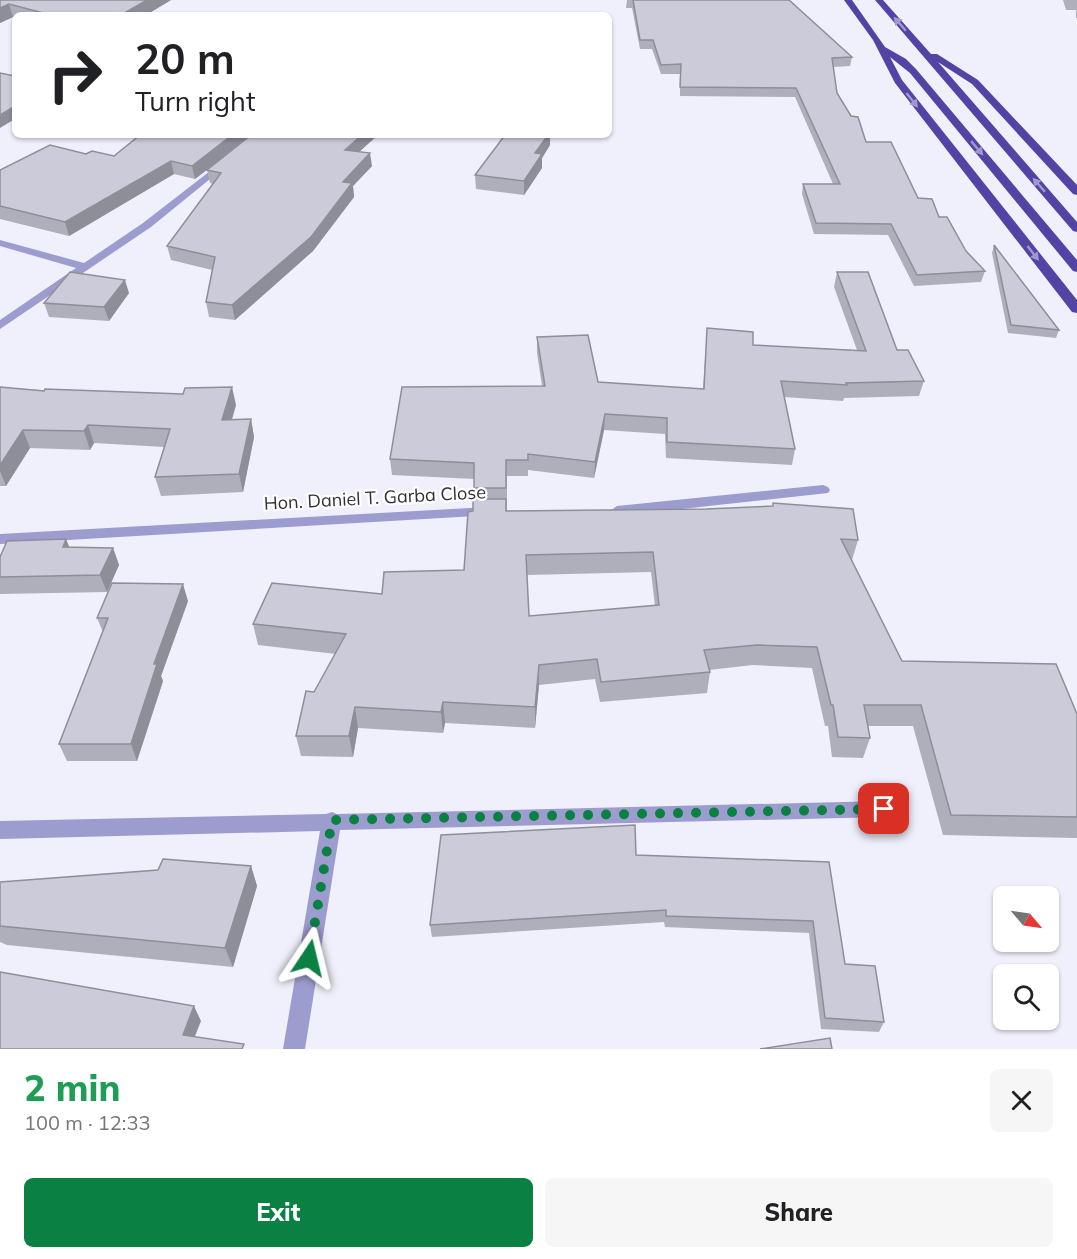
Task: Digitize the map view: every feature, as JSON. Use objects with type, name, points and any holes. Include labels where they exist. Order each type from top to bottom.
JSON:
[{"type":"highway","points":[[848,0],[883,49],[898,81],[1077,309]]},
{"type":"highway","points":[[879,0],[1077,229]]},
{"type":"highway","points":[[921,48],[975,82],[1077,192]]},
{"type":"highway","points":[[883,49],[903,61],[913,71],[1077,268]]},
{"type":"street","points":[[0,325],[147,225],[235,155]]},
{"type":"street","points":[[0,243],[84,267]]},
{"type":"street","points":[[607,511],[823,490]]},
{"type":"street","name":"Hon. Daniel T. Garba Close","points":[[0,539],[426,513],[506,512]]},
{"type":"street","points":[[0,830],[332,820],[884,809]]},
{"type":"street","points":[[294,1049],[332,820]]},
{"type":"building","points":[[0,0],[147,0],[126,12],[40,12],[9,4],[0,8]]},
{"type":"building","points":[[633,0],[789,0],[852,57],[832,58],[837,93],[851,116],[858,117],[866,142],[891,142],[918,198],[932,199],[939,217],[947,217],[966,251],[985,271],[917,275],[891,224],[816,223],[803,184],[840,184],[796,88],[680,87],[681,64],[661,65],[653,40],[640,40]]},
{"type":"building","points":[[0,73],[12,75],[12,108],[0,115]]},
{"type":"building","points":[[136,138],[228,138],[192,166],[171,161],[65,222],[0,206],[0,170],[50,145],[86,154],[92,151],[114,156]]},
{"type":"building","points":[[247,138],[359,138],[345,150],[370,153],[343,182],[352,183],[311,237],[232,305],[206,302],[215,257],[167,246],[221,173],[207,170]]},
{"type":"building","points":[[503,138],[546,138],[535,153],[542,154],[524,181],[475,175]]},
{"type":"building","points":[[994,245],[1059,330],[1011,325]]},
{"type":"building","points":[[70,272],[125,280],[104,307],[44,303]]},
{"type":"building","points":[[837,272],[868,272],[897,350],[908,350],[924,381],[846,383],[847,385],[781,381],[795,449],[667,442],[667,418],[605,414],[595,462],[528,454],[528,460],[506,460],[506,488],[474,488],[474,463],[390,459],[402,387],[545,386],[537,337],[588,335],[598,382],[704,389],[707,328],[753,332],[753,345],[866,351]]},
{"type":"building","points":[[0,387],[44,391],[45,389],[183,394],[185,388],[232,387],[222,420],[251,419],[239,474],[155,477],[170,429],[88,425],[84,431],[23,430],[0,465]]},
{"type":"building","points":[[473,499],[506,499],[506,511],[706,509],[773,506],[773,503],[853,509],[858,540],[841,539],[902,661],[1056,664],[1077,714],[1077,817],[951,815],[921,705],[864,705],[870,738],[838,737],[833,705],[831,705],[817,647],[757,645],[704,650],[710,672],[601,682],[597,659],[539,665],[535,707],[443,702],[441,712],[355,707],[349,736],[296,736],[306,691],[314,692],[346,634],[253,624],[272,583],[382,594],[384,572],[464,570],[468,512],[473,511]],"holes":[[[653,552],[659,605],[529,616],[526,555]]]},
{"type":"building","points":[[66,539],[63,547],[113,548],[100,575],[0,577],[0,557],[7,541]]},
{"type":"building","points":[[112,583],[183,584],[154,664],[157,664],[131,744],[59,744],[108,618],[97,618]]},
{"type":"building","points":[[635,825],[636,855],[829,862],[845,964],[875,966],[884,1022],[825,1018],[813,921],[666,916],[666,910],[430,925],[441,835]]},
{"type":"building","points":[[163,859],[251,866],[225,948],[0,926],[0,882],[158,870]]},
{"type":"building","points":[[0,972],[194,1006],[183,1035],[244,1044],[242,1049],[0,1049]]},
{"type":"building","points":[[830,1038],[832,1049],[760,1049]]},
{"type":"route","points":[[309,958],[332,820],[884,809]]}]
